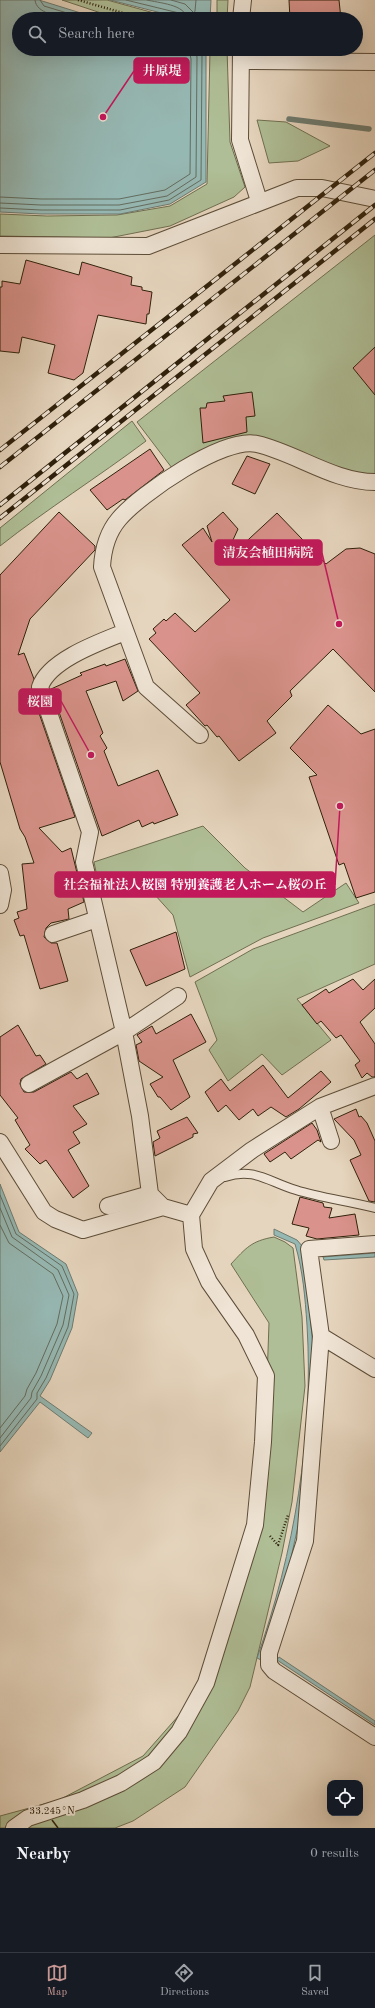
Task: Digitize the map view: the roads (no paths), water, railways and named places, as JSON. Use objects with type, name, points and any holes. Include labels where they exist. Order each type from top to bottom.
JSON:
[{"type":"street","points":[[242,12],[243,0]]},
{"type":"street","points":[[241,56],[240,140],[259,201]]},
{"type":"street","points":[[260,56],[375,62]]},
{"type":"street","points":[[0,245],[148,246],[259,201],[297,188],[322,188],[375,199]]},
{"type":"street","points":[[200,735],[146,687],[125,632],[102,567],[103,554],[108,536],[119,520],[168,478],[197,461],[238,444],[256,443],[342,475],[375,482]]},
{"type":"street","points":[[125,632],[72,654],[42,680],[40,687],[90,832],[84,862],[124,1032],[140,1116],[150,1194],[162,1208]]},
{"type":"street","points":[[0,873],[3,890],[0,905]]},
{"type":"street","points":[[53,934],[97,919]]},
{"type":"street","points":[[29,1084],[124,1032],[178,996]]},
{"type":"street","points":[[14,1828],[28,1818],[83,1800],[121,1783],[154,1762],[179,1732],[206,1683],[255,1525],[263,1442],[266,1376],[246,1335],[209,1282],[194,1249],[191,1216],[211,1181],[252,1150],[320,1107],[375,1086]]},
{"type":"street","points":[[320,1107],[331,1141]]},
{"type":"street","points":[[0,1142],[44,1212],[55,1219],[83,1230],[162,1208],[191,1216]]},
{"type":"street","points":[[108,1206],[150,1194]]},
{"type":"street","points":[[375,1244],[309,1248],[322,1336],[305,1541],[270,1653],[269,1665],[274,1671],[375,1737]]},
{"type":"street","points":[[322,1336],[375,1369]]},
{"type":"lane","points":[[211,1181],[237,1173],[260,1175],[296,1190],[375,1208]]},
{"type":"water","points":[[0,0],[39,0],[78,12],[12,12],[12,56],[206,56],[206,182],[170,204],[120,214],[41,214],[0,212]]},
{"type":"water","points":[[110,0],[211,0],[210,12],[157,12]]},
{"type":"water","points":[[0,1184],[19,1232],[66,1264],[78,1294],[72,1328],[50,1380],[40,1396],[92,1433],[88,1438],[40,1402],[0,1452]]},
{"type":"water","points":[[274,1229],[297,1240],[303,1247],[314,1355],[299,1522],[290,1562],[261,1660],[257,1658],[270,1618],[291,1536],[304,1451],[307,1409],[307,1325],[302,1274],[295,1244],[274,1235]]},
{"type":"water","points":[[375,1253],[375,1257],[324,1260],[323,1257]]},
{"type":"water","points":[[279,1657],[375,1721],[375,1725],[277,1660]]},
{"type":"waterway","points":[[289,119],[369,129]]},
{"type":"railway","points":[[0,450],[375,153]]},
{"type":"railway","points":[[0,467],[375,170]]},
{"type":"railway","points":[[0,505],[375,205]]},
{"type":"railway","points":[[0,518],[375,219]]},
{"type":"place","name":"井原堤","points":[[103,117]]},
{"type":"place","name":"清友会植田病院","points":[[339,624]]},
{"type":"place","name":"桜園","points":[[91,755]]},
{"type":"place","name":"社会福祉法人桜園 特別養護老人ホーム桜の丘","points":[[340,806]]}]
